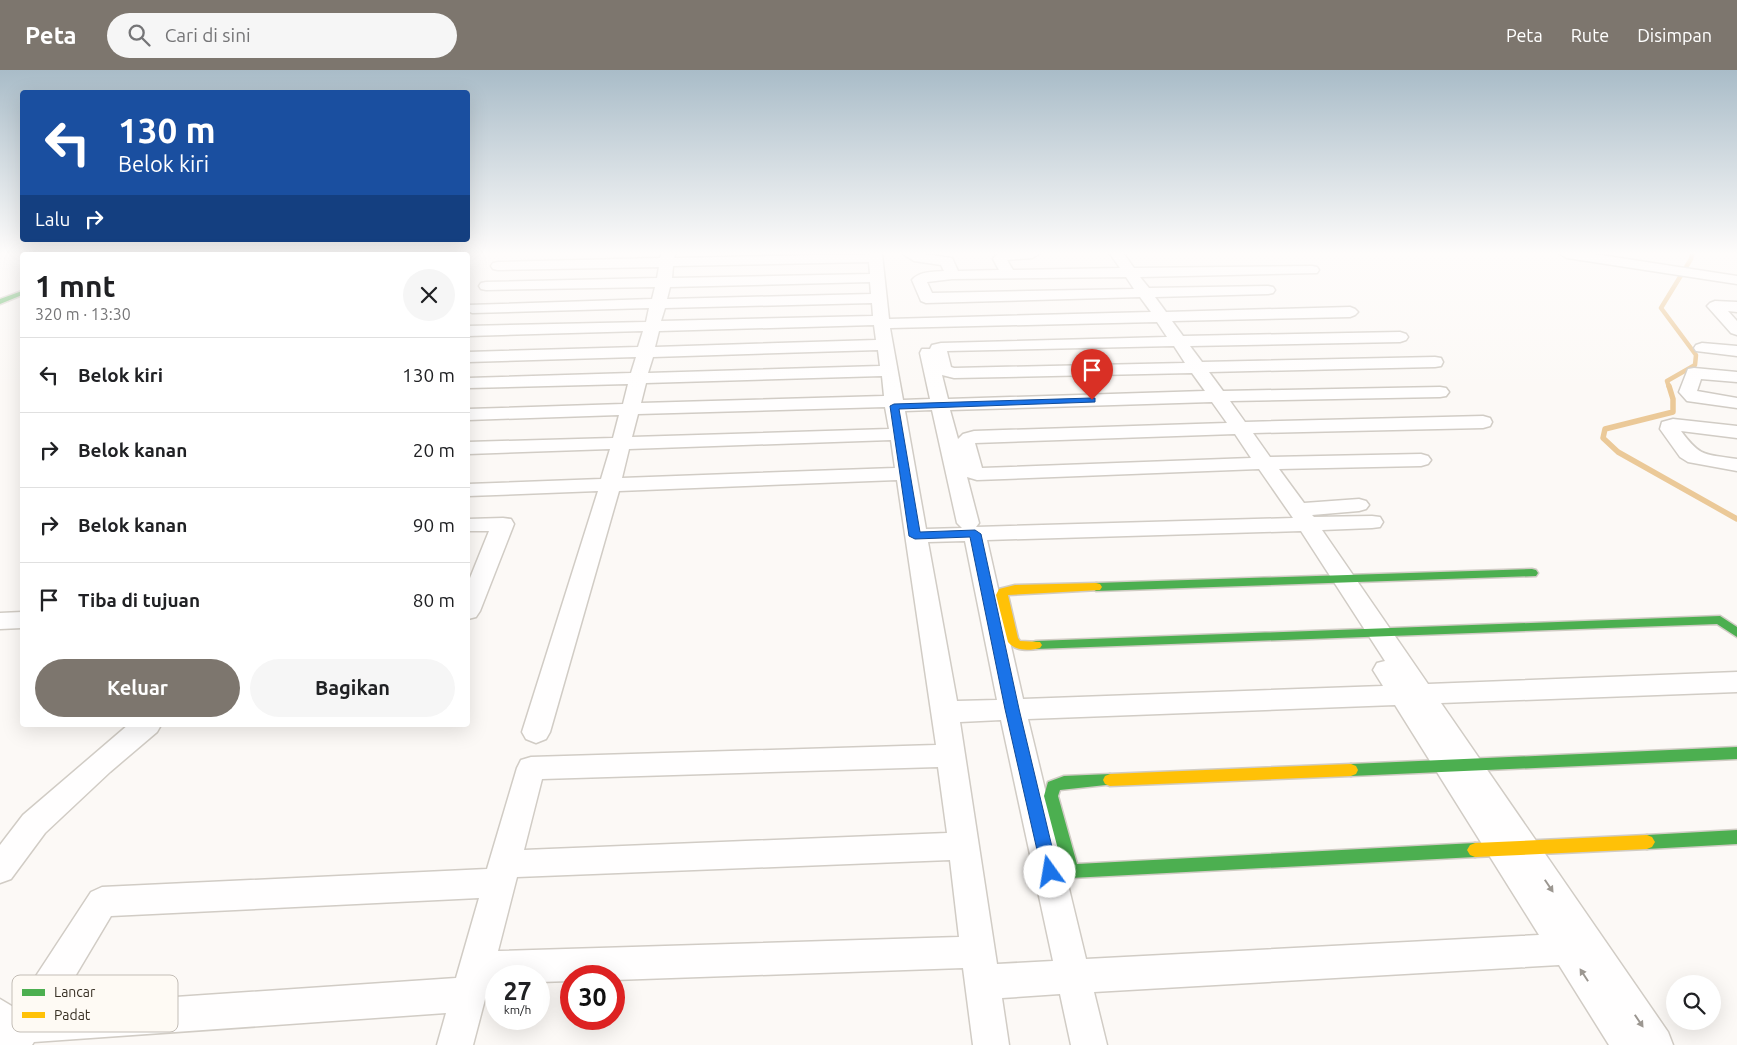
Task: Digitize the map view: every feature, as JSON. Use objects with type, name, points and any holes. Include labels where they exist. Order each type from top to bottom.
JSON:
[{"type":"street","points":[[470,312],[478,300]]},
{"type":"street","points":[[536,732],[610,484],[659,300]]},
{"type":"street","points":[[470,312],[800,300]]},
{"type":"street","points":[[470,331],[652,326],[859,300]]},
{"type":"street","points":[[470,357],[645,352],[868,300]]},
{"type":"street","points":[[879,300],[905,474],[945,712],[991,1045]]},
{"type":"street","points":[[883,300],[922,322],[1350,312]]},
{"type":"street","points":[[918,300],[916,300],[1012,709],[1060,872]]},
{"type":"street","points":[[1144,300],[1193,367],[1255,463],[1295,517],[1513,849],[1655,1045]]},
{"type":"street","points":[[1737,307],[1715,306],[1737,329]]},
{"type":"street","points":[[1400,337],[1173,340],[946,346],[938,349],[943,370],[954,373],[1434,362]]},
{"type":"street","points":[[1702,348],[1737,351]]},
{"type":"street","points":[[470,383],[889,371]]},
{"type":"street","points":[[1737,377],[1694,373],[1688,392],[1693,397],[1737,403]]},
{"type":"street","points":[[470,414],[630,409],[894,404],[940,405],[1211,396],[1440,392]]},
{"type":"street","points":[[1421,460],[1255,463],[977,474],[973,472],[965,442],[974,437],[1483,422]]},
{"type":"street","points":[[1737,432],[1673,424],[1669,426],[1669,429],[1687,453],[1696,458],[1737,465]]},
{"type":"street","points":[[470,448],[899,434]]},
{"type":"street","points":[[470,490],[905,474]]},
{"type":"street","points":[[1295,517],[1359,505]]},
{"type":"street","points":[[914,530],[1295,517],[1372,522]]},
{"type":"street","points":[[470,525],[503,524],[470,606]]},
{"type":"street","points":[[1532,573],[1015,589],[1003,592],[1002,596],[1012,639],[1017,645],[1021,646],[1720,620],[1737,633]]},
{"type":"street","points":[[0,621],[20,620]]},
{"type":"street","points":[[945,712],[1737,682]]},
{"type":"street","points":[[0,869],[34,824],[145,727]]},
{"type":"street","points":[[1089,1045],[1074,977],[1060,872],[1051,796],[1053,786],[1057,783],[1737,753]]},
{"type":"street","points":[[455,1045],[532,768],[951,756]]},
{"type":"street","points":[[1060,872],[1737,837]]},
{"type":"street","points":[[52,975],[102,902],[502,874],[964,846]]},
{"type":"street","points":[[1513,849],[1567,949],[1630,1045]]},
{"type":"street","points":[[178,1013],[472,981],[980,967],[1074,977],[1567,949]]},
{"type":"waterway","points":[[1666,300],[1661,308],[1696,355],[1695,365],[1667,381],[1669,387]]},
{"type":"waterway","points":[[1669,386],[1673,399],[1673,412],[1605,429],[1603,438],[1618,452],[1737,519]]},
{"type":"traffic: fast","points":[[0,302],[6,300]]},
{"type":"traffic: fast","points":[[1096,587],[1532,573]]},
{"type":"traffic: fast","points":[[1036,645],[1720,620],[1737,633]]},
{"type":"traffic: fast","points":[[1351,770],[1737,753]]},
{"type":"traffic: fast","points":[[1110,780],[1064,782],[1053,786],[1051,796],[1071,871],[1475,850]]},
{"type":"traffic: fast","points":[[1647,842],[1737,837]]},
{"type":"traffic: slow","points":[[1036,645],[1017,645],[1012,639],[1002,595],[1003,592],[1015,589],[1096,587]]},
{"type":"traffic: slow","points":[[1110,780],[1351,770]]},
{"type":"traffic: slow","points":[[1475,850],[1647,842]]},
{"type":"route","points":[[1050,872],[1012,709],[975,534],[915,536],[894,406],[1092,400]]}]
